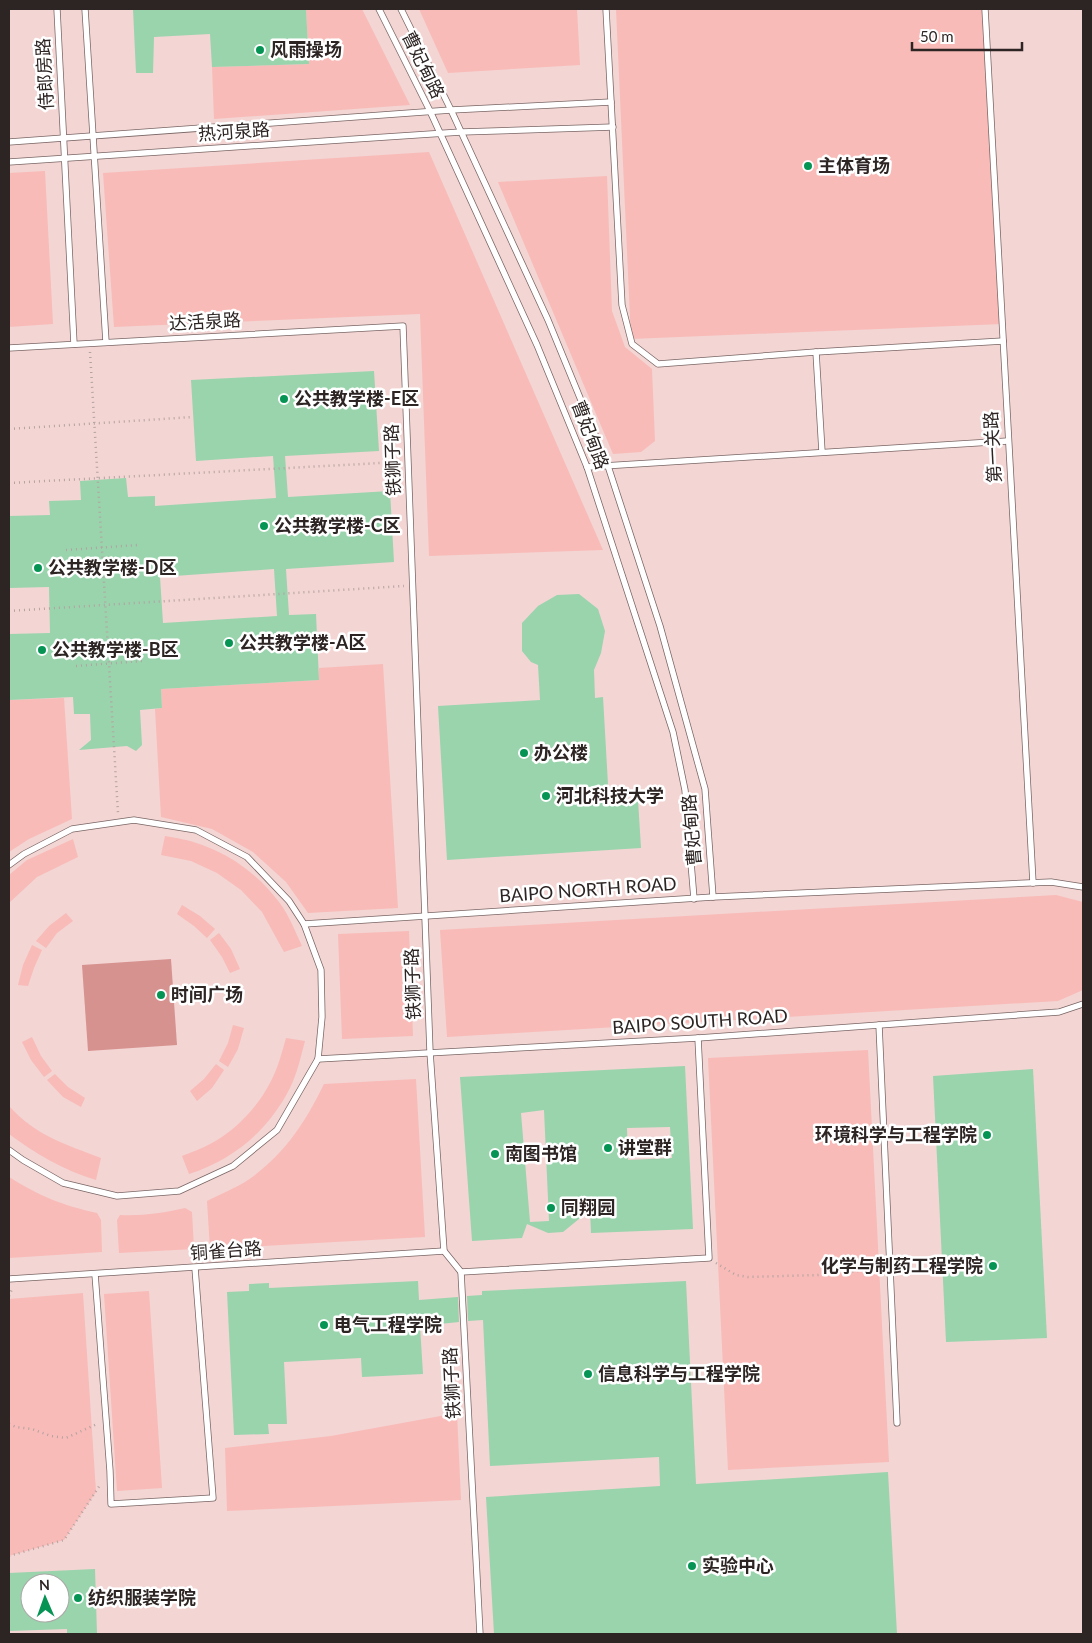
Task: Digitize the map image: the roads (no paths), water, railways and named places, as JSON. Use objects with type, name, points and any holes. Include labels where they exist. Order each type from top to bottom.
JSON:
[{"type":"lane","name":"侍郎房路","points":[[56,9],[74,344]]},
{"type":"lane","points":[[85,9],[106,342]]},
{"type":"lane","name":"曹妃甸路","points":[[379,9],[430,112],[537,345],[587,467],[673,732],[685,790],[694,898]]},
{"type":"lane","name":"曹妃甸路","points":[[402,9],[548,320],[608,466],[660,626],[705,789],[713,897]]},
{"type":"lane","points":[[606,9],[622,305],[632,344],[658,364],[1003,341]]},
{"type":"lane","name":"第一关路","points":[[985,9],[1033,883]]},
{"type":"lane","name":"热河泉路","points":[[9,142],[451,110],[611,102]]},
{"type":"lane","name":"热河泉路","points":[[9,162],[461,132],[613,127]]},
{"type":"lane","name":"达活泉路","points":[[9,348],[403,326]]},
{"type":"lane","name":"铁狮子路","points":[[403,326],[430,1052],[444,1251]]},
{"type":"lane","points":[[816,352],[822,452]]},
{"type":"lane","points":[[587,467],[1008,441]]},
{"type":"lane","points":[[9,865],[24,854],[72,829],[134,820],[196,830],[248,857],[289,901],[304,924],[321,970],[322,1017],[318,1059],[277,1130],[233,1166],[179,1191],[116,1196],[63,1183],[9,1150]]},
{"type":"lane","name":"BAIPO NORTH ROAD","points":[[304,924],[713,897],[1051,882],[1083,886]]},
{"type":"lane","name":"BAIPO SOUTH ROAD","points":[[318,1059],[698,1038],[879,1025],[1059,1012],[1083,1004]]},
{"type":"lane","points":[[879,1025],[897,1423]]},
{"type":"lane","points":[[444,1251],[461,1272],[709,1258],[698,1038]]},
{"type":"lane","name":"铜雀台路","points":[[9,1279],[444,1251]]},
{"type":"lane","points":[[95,1274],[111,1504],[213,1498],[195,1268]]},
{"type":"lane","name":"铁狮子路","points":[[461,1272],[480,1634]]},
{"type":"place","name":"风雨操场","points":[[260,50]]},
{"type":"place","name":"主体育场","points":[[808,166]]},
{"type":"place","name":"公共教学楼-E区","points":[[284,399]]},
{"type":"place","name":"公共教学楼-C区","points":[[264,526]]},
{"type":"place","name":"公共教学楼-D区","points":[[38,568]]},
{"type":"place","name":"公共教学楼-A区","points":[[229,643]]},
{"type":"place","name":"公共教学楼-B区","points":[[42,650]]},
{"type":"place","name":"办公楼","points":[[524,753]]},
{"type":"place","name":"河北科技大学","points":[[546,796]]},
{"type":"place","name":"时间广场","points":[[161,995]]},
{"type":"place","name":"环境科学与工程学院","points":[[987,1135]]},
{"type":"place","name":"讲堂群","points":[[608,1148]]},
{"type":"place","name":"南图书馆","points":[[495,1154]]},
{"type":"place","name":"同翔园","points":[[551,1208]]},
{"type":"place","name":"化学与制药工程学院","points":[[993,1266]]},
{"type":"place","name":"电气工程学院","points":[[324,1325]]},
{"type":"place","name":"信息科学与工程学院","points":[[588,1374]]},
{"type":"place","name":"实验中心","points":[[692,1566]]},
{"type":"place","name":"纺织服装学院","points":[[78,1598]]}]
